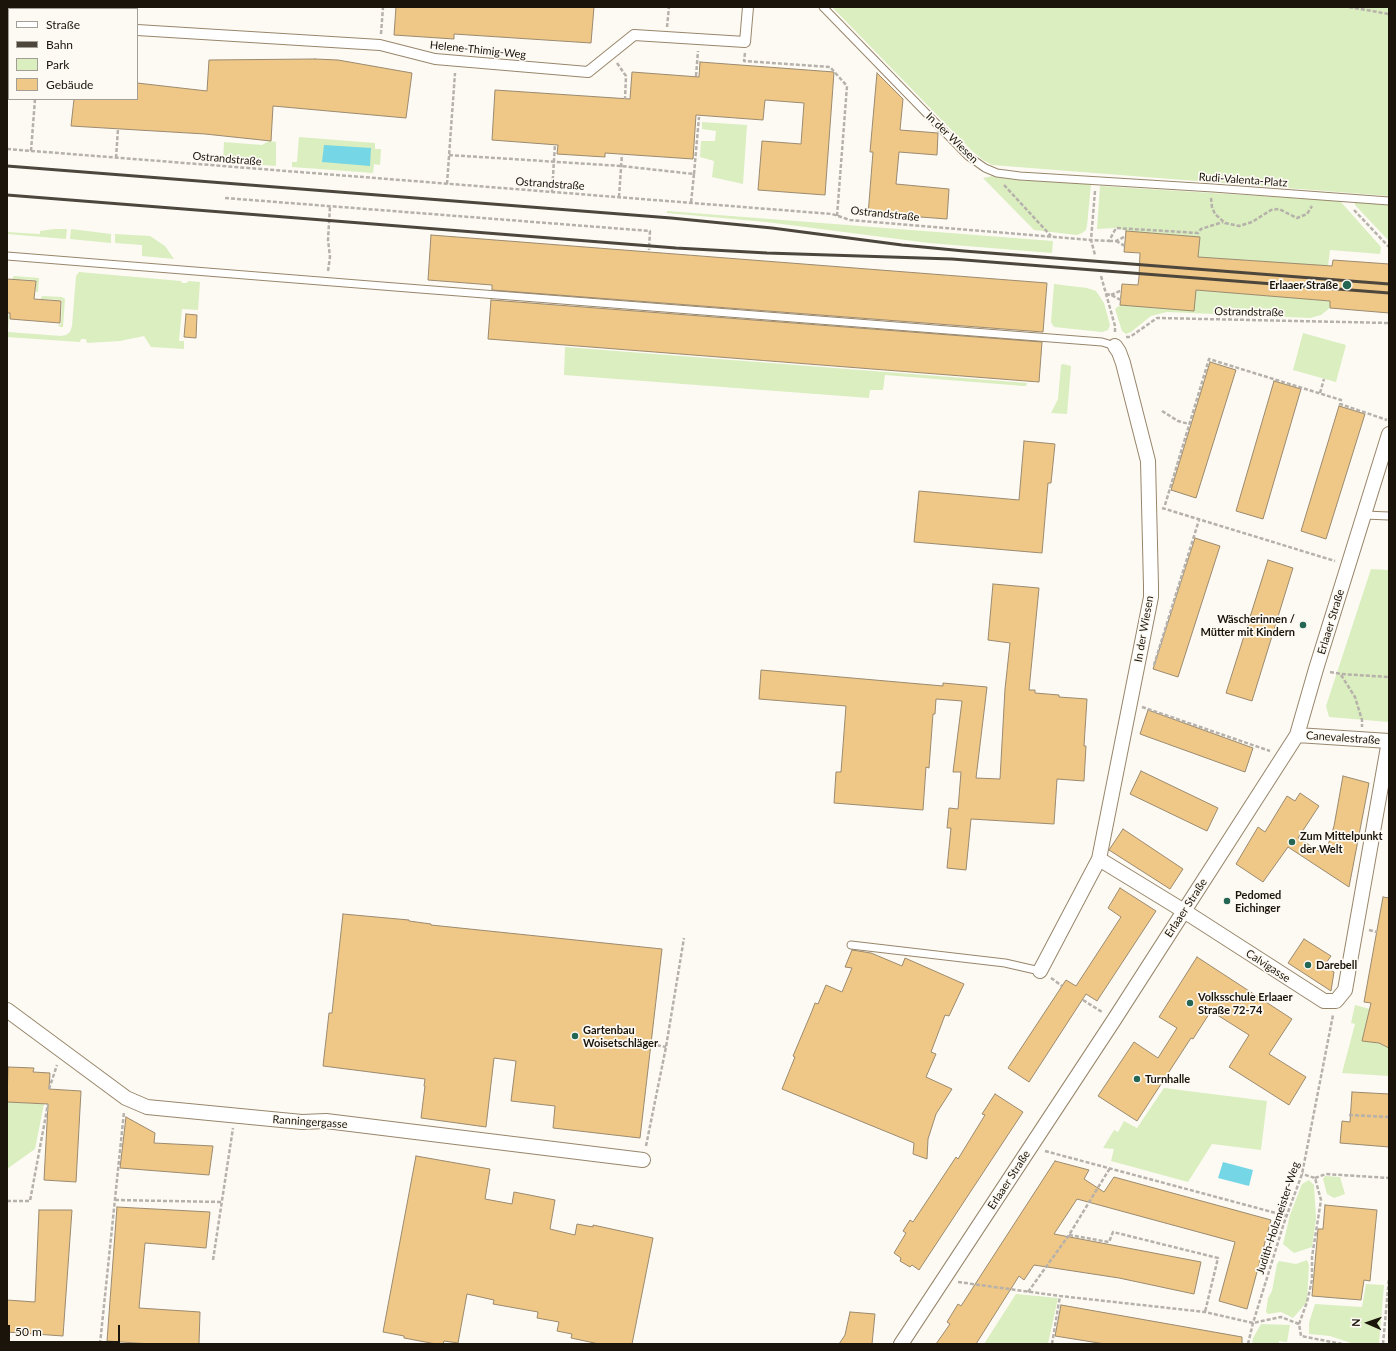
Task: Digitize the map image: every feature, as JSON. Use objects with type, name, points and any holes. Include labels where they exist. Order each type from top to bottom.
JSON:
[{"type":"street","points":[[745,42],[748,7]]},
{"type":"street","name":"Helene-Thimig-Weg","points":[[138,30],[380,45],[435,59],[588,72],[634,35],[745,42]]},
{"type":"street","name":"In der Wiesen","points":[[1040,972],[1099,859],[1152,586],[1157,508],[1148,461],[1115,340]]},
{"type":"street","name":"Erlaaer Straße","points":[[901,1344],[1114,1020],[1297,735],[1348,565],[1386,453],[1389,434]]},
{"type":"street","name":"Canevalestraße","points":[[1297,735],[1389,741]]},
{"type":"street","points":[[1336,1001],[1345,990],[1389,741]]},
{"type":"street","name":"Calvigasse","points":[[1099,859],[1184,911],[1324,1001],[1336,1001]]},
{"type":"street","name":"Ranningergasse","points":[[7,1010],[126,1098],[147,1107],[302,1122],[326,1121],[643,1160]]},
{"type":"lane","name":"In der Wiesen","points":[[822,7],[968,156],[990,170],[1012,176],[1096,181]]},
{"type":"lane","name":"Rudi-Valenta-Platz","points":[[1096,181],[1389,201]]},
{"type":"lane","points":[[7,256],[1102,342],[1115,340]]},
{"type":"lane","points":[[1364,515],[1389,516]]},
{"type":"lane","points":[[851,945],[1005,962],[1040,972]]},
{"type":"path","points":[[380,45],[383,7]]},
{"type":"path","points":[[666,37],[669,7]]},
{"type":"path","points":[[1349,7],[1389,14]]},
{"type":"path","points":[[696,76],[699,39]]},
{"type":"path","points":[[745,42],[744,61],[830,67],[846,86],[837,216]]},
{"type":"path","points":[[610,54],[626,76],[625,99]]},
{"type":"path","points":[[447,184],[456,61]]},
{"type":"path","points":[[31,151],[35,100]]},
{"type":"path","points":[[691,203],[699,117]]},
{"type":"path","points":[[116,158],[118,129]]},
{"type":"path","points":[[552,192],[555,144]]},
{"type":"path","name":"Ostrandstraße","points":[[7,149],[832,214],[850,220],[1116,241]]},
{"type":"path","points":[[619,197],[622,154]]},
{"type":"path","points":[[449,155],[621,166],[694,174]]},
{"type":"path","points":[[990,170],[1051,236]]},
{"type":"path","points":[[1095,255],[1091,240],[1096,181]]},
{"type":"path","points":[[1213,188],[1212,208],[1215,214],[1223,222],[1239,226],[1252,222],[1270,210],[1279,210],[1297,218],[1307,214],[1313,204],[1315,196]]},
{"type":"path","points":[[225,198],[650,232],[649,250]]},
{"type":"path","points":[[1343,198],[1389,247]]},
{"type":"path","points":[[327,282],[330,257],[328,240],[330,206]]},
{"type":"path","points":[[1109,241],[1116,228],[1198,233],[1201,229],[1223,222]]},
{"type":"path","points":[[1116,241],[1126,236]]},
{"type":"path","points":[[1116,241],[1125,246]]},
{"type":"path","points":[[1101,276],[1115,326],[1115,340]]},
{"type":"path","points":[[1111,295],[1122,290]]},
{"type":"path","points":[[1106,294],[1121,300]]},
{"type":"path","name":"Ostrandstraße","points":[[1115,340],[1130,337],[1157,318],[1389,323]]},
{"type":"path","points":[[1348,565],[1157,508],[1189,424],[1209,359],[1341,400],[1340,404],[1389,420]]},
{"type":"path","points":[[1320,393],[1324,379]]},
{"type":"path","points":[[1162,411],[1178,421],[1189,424]]},
{"type":"path","points":[[1138,664],[1153,668],[1199,520]]},
{"type":"path","points":[[1316,669],[1341,674],[1389,677]]},
{"type":"path","points":[[1341,674],[1355,697],[1362,720],[1361,739]]},
{"type":"path","points":[[1130,703],[1283,756]]},
{"type":"path","points":[[643,1160],[666,1047],[684,938]]},
{"type":"path","points":[[1083,1000],[1114,1020]]},
{"type":"path","name":"Judith-Holzmeister-Weg","points":[[1248,1344],[1253,1323],[1302,1174],[1336,1001]]},
{"type":"path","points":[[651,1044],[666,1047]]},
{"type":"path","points":[[49,1089],[62,1051]]},
{"type":"path","points":[[100,1344],[126,1098]]},
{"type":"path","points":[[7,1201],[30,1201],[48,1104]]},
{"type":"path","points":[[1349,1115],[1389,1117]]},
{"type":"path","points":[[213,1260],[234,1116]]},
{"type":"path","points":[[1031,1147],[1287,1216]]},
{"type":"path","points":[[1028,1292],[1069,1235],[1110,1168]]},
{"type":"path","points":[[1302,1174],[1315,1178],[1326,1174],[1389,1178]]},
{"type":"path","points":[[1315,1178],[1321,1200],[1312,1257],[1312,1280],[1307,1302],[1299,1324],[1301,1336],[1342,1344]]},
{"type":"path","points":[[115,1200],[222,1202]]},
{"type":"path","points":[[1069,1235],[1109,1242],[1113,1232],[1218,1258],[1205,1312]]},
{"type":"path","points":[[1383,1344],[1389,1278]]},
{"type":"path","points":[[943,1280],[1060,1296],[1205,1312],[1253,1323],[1281,1317],[1299,1324]]},
{"type":"path","points":[[1052,1344],[1060,1296]]},
{"type":"green space","points":[[832,7],[1389,7],[1389,196],[992,165],[972,151]]},
{"type":"green space","points":[[702,122],[747,125],[743,184],[712,177],[714,161],[700,157],[701,141],[715,141],[716,131],[702,129]]},
{"type":"green space","points":[[299,137],[375,143],[375,149],[381,149],[380,165],[374,164],[373,173],[292,167],[292,162],[297,162]]},
{"type":"green space","points":[[269,141],[276,142],[276,166],[223,162],[224,142],[262,145]]},
{"type":"green space","points":[[992,176],[1016,180],[1091,184],[1086,230],[1077,235],[1034,230],[983,178]]},
{"type":"green space","points":[[1100,186],[1340,201],[1381,247],[1380,254],[1330,250],[1328,266],[1198,257],[1200,238],[1126,231],[1116,228],[1097,229]]},
{"type":"green space","points":[[1357,202],[1389,205],[1389,241],[1355,205]]},
{"type":"green space","points":[[667,211],[1053,241],[1052,253],[929,243],[766,222],[667,213]]},
{"type":"green space","points":[[67,229],[66,239],[7,234],[7,232],[40,234],[40,231]]},
{"type":"green space","points":[[71,229],[111,234],[111,243],[70,239]]},
{"type":"green space","points":[[115,234],[150,236],[165,246],[174,259],[142,256],[142,245],[115,243]]},
{"type":"green space","points":[[79,272],[181,281],[182,283],[187,283],[188,281],[200,282],[198,310],[182,309],[179,341],[184,341],[184,349],[151,347],[144,336],[120,341],[87,343],[86,339],[81,339],[80,342],[7,337],[7,314],[9,315],[8,332],[61,336],[70,332],[72,326],[76,276]]},
{"type":"green space","points":[[14,276],[39,278],[38,292],[36,292],[36,280],[12,279]]},
{"type":"green space","points":[[1054,284],[1087,288],[1096,291],[1104,303],[1110,325],[1108,330],[1102,332],[1054,327],[1051,322]]},
{"type":"green space","points":[[1196,290],[1330,301],[1330,308],[1321,315],[1310,318],[1167,312],[1151,316],[1131,332],[1126,334],[1122,331],[1115,309],[1120,305]]},
{"type":"green space","points":[[43,296],[62,297],[65,299],[63,327],[58,325],[61,324],[62,300],[41,299]]},
{"type":"green space","points":[[1303,333],[1346,345],[1336,382],[1293,370]]},
{"type":"green space","points":[[565,347],[1027,383],[1026,386],[1024,386],[885,375],[883,390],[870,390],[869,398],[564,375]]},
{"type":"green space","points":[[1061,365],[1071,366],[1067,414],[1051,413],[1058,399]]},
{"type":"green space","points":[[1371,569],[1389,570],[1389,722],[1329,717],[1326,706]]},
{"type":"green space","points":[[1355,1005],[1370,1009],[1371,1039],[1389,1048],[1389,1076],[1342,1073],[1355,1024],[1351,1023]]},
{"type":"green space","points":[[1164,1088],[1267,1101],[1261,1150],[1212,1144],[1188,1182],[1111,1161],[1114,1149],[1103,1148],[1114,1130],[1118,1132],[1124,1121],[1137,1128]]},
{"type":"green space","points":[[7,1102],[44,1104],[35,1149],[7,1169]]},
{"type":"green space","points":[[1325,1176],[1340,1177],[1345,1194],[1334,1198],[1327,1194],[1323,1179]]},
{"type":"green space","points":[[1309,1180],[1314,1185],[1316,1219],[1312,1247],[1294,1253],[1283,1244],[1290,1215],[1302,1184]]},
{"type":"green space","points":[[1307,1260],[1309,1265],[1307,1302],[1293,1318],[1281,1312],[1268,1314],[1266,1312],[1268,1298],[1272,1291],[1277,1264],[1279,1261],[1296,1264]]},
{"type":"green space","points":[[1366,1284],[1384,1285],[1379,1344],[1354,1344],[1330,1336],[1309,1334],[1309,1323],[1315,1304],[1362,1307]]},
{"type":"green space","points":[[1016,1294],[1058,1298],[1048,1344],[984,1344]]},
{"type":"green space","points":[[1261,1324],[1290,1325],[1287,1342],[1279,1341],[1279,1344],[1252,1344],[1253,1338]]},
{"type":"water","points":[[324,145],[371,148],[370,166],[322,162]]},
{"type":"water","points":[[1223,1162],[1253,1170],[1249,1186],[1218,1178]]},
{"type":"building","points":[[396,7],[594,7],[591,43],[454,34],[454,39],[394,35]]},
{"type":"building","points":[[209,60],[338,60],[412,73],[406,118],[273,106],[271,141],[205,134],[71,126],[74,100],[138,100],[138,83],[207,91]]},
{"type":"building","points":[[700,62],[834,72],[825,195],[758,190],[762,141],[801,144],[804,103],[765,100],[763,120],[696,115],[693,159],[605,153],[605,157],[557,154],[558,145],[492,140],[495,90],[630,99],[632,72],[699,77]]},
{"type":"building","points":[[877,73],[903,99],[900,130],[938,133],[937,155],[899,152],[896,184],[949,189],[947,219],[894,215],[894,217],[868,215],[873,152],[870,152]]},
{"type":"building","name":"Erlaaer Straße","points":[[1126,231],[1200,237],[1198,257],[1332,266],[1333,260],[1389,264],[1389,313],[1330,308],[1330,301],[1196,290],[1194,311],[1120,305],[1122,284],[1138,285],[1139,277],[1140,253],[1124,252]]},
{"type":"building","points":[[431,235],[1047,283],[1043,332],[492,290],[492,285],[428,280]]},
{"type":"building","points":[[7,279],[36,281],[34,299],[61,301],[60,323],[10,319],[10,313],[7,313]]},
{"type":"building","points":[[491,300],[1042,342],[1039,382],[488,339]]},
{"type":"building","points":[[186,314],[197,315],[196,338],[184,337]]},
{"type":"building","points":[[1210,362],[1236,370],[1196,498],[1171,490]]},
{"type":"building","points":[[1274,381],[1301,389],[1263,519],[1236,511]]},
{"type":"building","points":[[1339,406],[1365,414],[1326,539],[1301,531]]},
{"type":"building","points":[[1024,441],[1055,444],[1051,483],[1048,483],[1042,553],[914,542],[919,491],[1019,500]]},
{"type":"building","points":[[1195,538],[1220,546],[1178,677],[1153,669]]},
{"type":"building","points":[[1268,560],[1293,568],[1252,701],[1226,693]]},
{"type":"building","points":[[993,584],[1039,588],[1029,690],[1035,690],[1035,693],[1059,695],[1059,697],[1087,699],[1084,746],[1086,746],[1084,781],[1057,779],[1054,824],[971,819],[966,870],[947,868],[951,828],[947,828],[949,808],[958,809],[961,772],[953,772],[962,701],[936,699],[935,714],[933,714],[929,768],[926,767],[923,810],[834,803],[836,772],[841,772],[846,706],[759,699],[761,670],[943,686],[943,683],[987,687],[976,778],[1000,779],[1005,689],[1010,643],[988,640]]},
{"type":"building","points":[[1148,710],[1253,748],[1245,772],[1140,734]]},
{"type":"building","points":[[1141,771],[1218,808],[1207,831],[1130,794]]},
{"type":"building","points":[[1343,776],[1369,783],[1349,887],[1288,847],[1263,882],[1236,864],[1258,827],[1265,832],[1287,796],[1295,801],[1300,793],[1319,806],[1298,838],[1325,855],[1334,826]]},
{"type":"building","points":[[1123,829],[1183,869],[1170,889],[1109,850]]},
{"type":"building","points":[[1120,888],[1156,911],[1097,1001],[1086,994],[1029,1082],[1008,1068],[1066,980],[1076,986],[1121,917],[1108,908]]},
{"type":"building","points":[[1383,897],[1389,898],[1389,1048],[1379,1043],[1362,1041],[1371,1003],[1364,1002]]},
{"type":"building","points":[[343,914],[409,920],[431,925],[662,949],[640,1138],[553,1128],[555,1106],[511,1101],[516,1061],[494,1058],[486,1127],[421,1118],[425,1079],[323,1066],[329,1013],[332,1013]]},
{"type":"building","name":"Darebell","points":[[1304,939],[1331,956],[1324,966],[1334,972],[1331,991],[1288,963]]},
{"type":"building","points":[[852,950],[871,953],[902,966],[905,958],[964,984],[949,1016],[945,1015],[931,1052],[936,1054],[926,1077],[952,1089],[936,1114],[928,1139],[927,1159],[913,1154],[914,1143],[782,1089],[795,1057],[793,1056],[815,1003],[818,1004],[826,985],[842,992],[852,968],[845,967]]},
{"type":"building","points":[[1197,957],[1292,1019],[1269,1054],[1306,1077],[1289,1105],[1229,1067],[1249,1035],[1211,1011],[1193,1039],[1191,1038],[1137,1121],[1098,1096],[1134,1042],[1158,1058],[1177,1028],[1159,1017]]},
{"type":"building","points":[[8,1067],[34,1068],[33,1072],[50,1073],[49,1089],[81,1091],[76,1182],[44,1180],[48,1104],[7,1102]]},
{"type":"building","points":[[1352,1092],[1389,1094],[1389,1147],[1340,1143],[1342,1121],[1350,1122]]},
{"type":"building","points":[[995,1094],[1023,1112],[919,1270],[912,1265],[910,1267],[900,1261],[901,1258],[894,1253],[906,1233],[903,1231],[910,1220],[913,1222],[956,1157],[958,1159],[985,1115],[982,1114]]},
{"type":"building","points":[[126,1117],[155,1133],[154,1143],[213,1146],[209,1175],[120,1168]]},
{"type":"building","points":[[416,1156],[490,1169],[485,1199],[512,1204],[514,1192],[555,1200],[550,1229],[575,1235],[577,1224],[593,1227],[593,1225],[653,1238],[632,1344],[599,1344],[571,1338],[572,1334],[557,1331],[559,1322],[537,1318],[538,1312],[493,1304],[494,1300],[467,1294],[458,1343],[444,1341],[443,1344],[436,1344],[404,1338],[404,1336],[383,1332]]},
{"type":"building","points":[[1055,1161],[1089,1170],[1084,1179],[1104,1192],[1114,1177],[1271,1220],[1247,1309],[1219,1301],[1235,1242],[1077,1199],[1054,1234],[1201,1262],[1194,1294],[1119,1278],[1034,1265],[1024,1280],[1019,1276],[976,1344],[936,1344],[950,1324],[947,1322],[958,1304],[961,1306]]},
{"type":"building","points":[[1325,1205],[1377,1210],[1370,1281],[1364,1280],[1361,1300],[1312,1296],[1318,1229],[1323,1229]]},
{"type":"building","points":[[117,1207],[210,1212],[206,1248],[145,1243],[139,1308],[200,1312],[199,1344],[151,1344],[107,1341]]},
{"type":"building","points":[[39,1210],[72,1210],[63,1336],[7,1332],[7,1300],[35,1302]]},
{"type":"building","points":[[1061,1305],[1242,1337],[1242,1344],[1105,1344],[1055,1336]]},
{"type":"building","points":[[850,1312],[875,1314],[872,1344],[839,1344],[845,1335]]},
{"type":"railway","points":[[7,166],[671,218],[772,228],[902,245],[964,251],[1389,284]]},
{"type":"railway","points":[[7,195],[676,248],[767,253],[952,259],[1389,293]]},
{"type":"place","name":"Erlaaer Straße","points":[[1347,285]]},
{"type":"place","name":"Wäscherinnen / Mütter mit Kindern","points":[[1303,625]]},
{"type":"place","name":"Zum Mittelpunkt der Welt","points":[[1292,842]]},
{"type":"place","name":"Pedomed Eichinger","points":[[1227,901]]},
{"type":"place","name":"Darebell","points":[[1308,965]]},
{"type":"place","name":"Volksschule Erlaaer Straße 72-74","points":[[1190,1003]]},
{"type":"place","name":"Gartenbau Woisetschläger","points":[[575,1036]]},
{"type":"place","name":"Turnhalle","points":[[1137,1079]]}]
